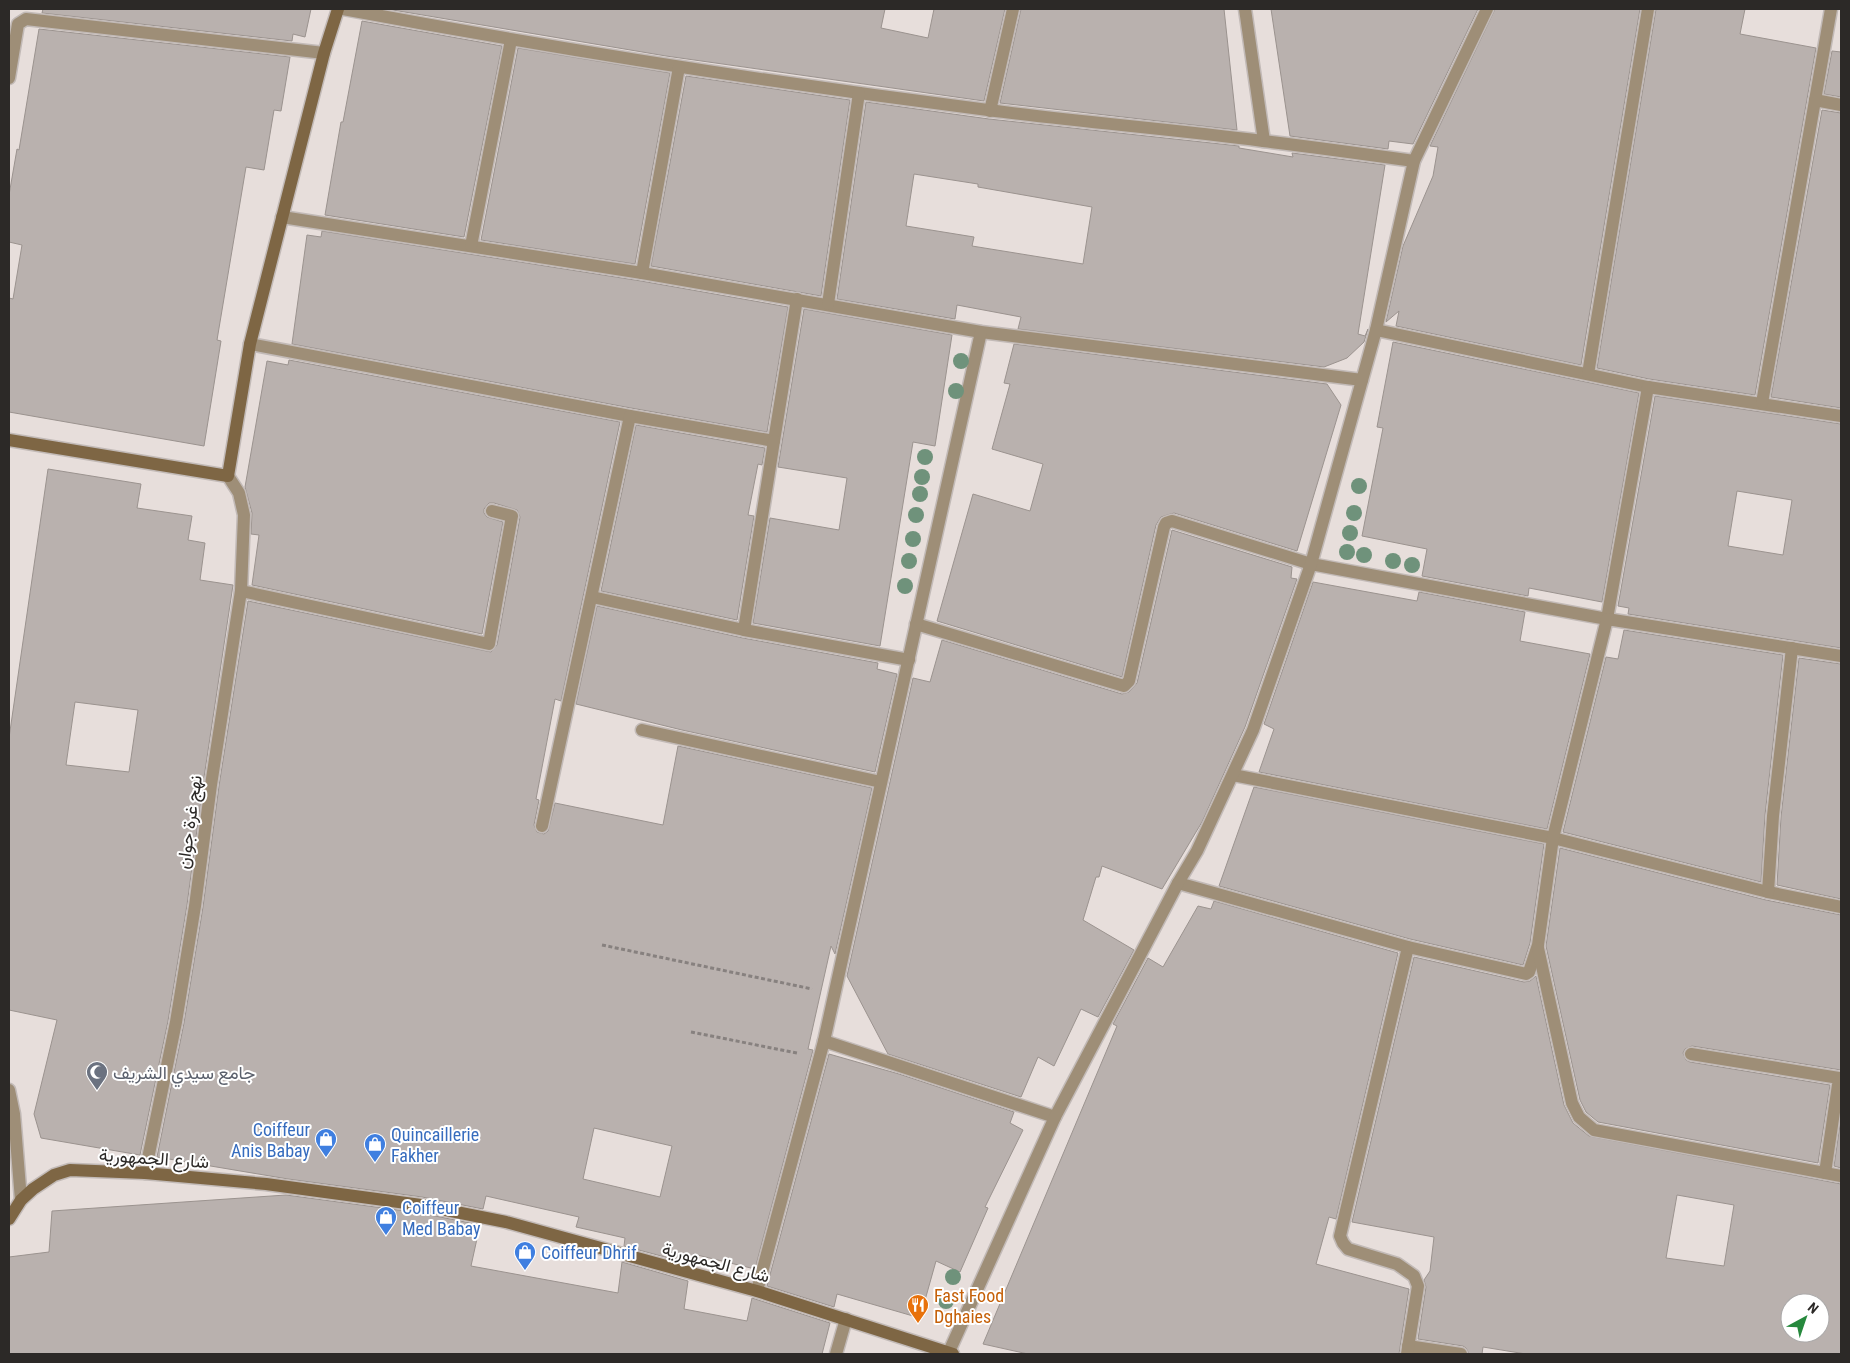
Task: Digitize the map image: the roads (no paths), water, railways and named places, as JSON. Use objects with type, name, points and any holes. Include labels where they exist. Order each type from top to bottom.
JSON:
[{"type":"street","points":[[9,440],[228,476],[250,344],[324,53],[338,9]]},
{"type":"street","points":[[343,9],[511,40],[859,93],[990,111],[1264,141],[1414,161]]},
{"type":"street","points":[[990,111],[1013,9]]},
{"type":"street","points":[[1245,9],[1264,141]]},
{"type":"street","points":[[949,1354],[1056,1117],[1178,883],[1198,851],[1254,730],[1311,564],[1376,330],[1414,161],[1486,9]]},
{"type":"street","points":[[1588,374],[1648,9]]},
{"type":"street","points":[[1762,403],[1831,9]]},
{"type":"street","points":[[9,78],[13,27],[26,19],[324,53]]},
{"type":"street","points":[[471,246],[511,40]]},
{"type":"street","points":[[642,273],[679,67]]},
{"type":"street","points":[[828,304],[859,93]]},
{"type":"street","points":[[1815,100],[1841,105]]},
{"type":"street","points":[[282,217],[642,273],[981,332],[1362,380]]},
{"type":"street","points":[[744,630],[797,299]]},
{"type":"street","points":[[1376,330],[1648,387],[1841,416]]},
{"type":"street","points":[[757,1291],[824,1041],[981,332]]},
{"type":"street","points":[[250,344],[630,416],[774,441]]},
{"type":"street","points":[[1178,883],[1408,947],[1525,974],[1529,972],[1538,945],[1553,838],[1607,619],[1648,387]]},
{"type":"street","points":[[542,826],[630,416]]},
{"type":"street","name":"نهج غرة جوان","points":[[145,1174],[176,1022],[196,906],[211,785],[241,591],[244,515],[240,493],[228,476]]},
{"type":"street","points":[[241,591],[490,644],[512,516],[492,511]]},
{"type":"street","points":[[916,624],[1122,687],[1129,681],[1164,527],[1166,523],[1174,521],[1311,564],[1607,619],[1841,656]]},
{"type":"street","points":[[592,597],[744,630],[909,660]]},
{"type":"street","points":[[1768,892],[1773,816],[1792,648]]},
{"type":"street","points":[[642,730],[882,782]]},
{"type":"street","points":[[1233,775],[1553,838],[1768,892],[1841,908]]},
{"type":"street","points":[[1538,945],[1572,1103],[1579,1117],[1594,1130],[1841,1176]]},
{"type":"street","points":[[1408,947],[1340,1236],[1342,1243],[1348,1249],[1397,1264],[1414,1276],[1418,1286],[1408,1350],[1461,1354]]},
{"type":"street","points":[[824,1041],[1056,1117]]},
{"type":"street","points":[[1691,1054],[1839,1078],[1825,1173]]},
{"type":"street","points":[[9,1090],[14,1114],[21,1200]]},
{"type":"street","name":"شارع الجمهورية","points":[[9,1219],[21,1200],[33,1188],[54,1175],[70,1170],[266,1184],[421,1205],[506,1222],[757,1291],[949,1354]]},
{"type":"street","points":[[836,1354],[846,1319]]},
{"type":"place","name":"جامع سيدي الشريف","points":[[97,1091]]},
{"type":"place","name":"Coiffeur Anis Babay","points":[[326,1158]]},
{"type":"place","name":"Quincaillerie Fakher","points":[[375,1163]]},
{"type":"place","name":"Coiffeur Med Babay","points":[[386,1236]]},
{"type":"place","name":"Coiffeur Dhrif","points":[[525,1271]]},
{"type":"place","name":"Fast Food Dghaies","points":[[918,1324]]}]
